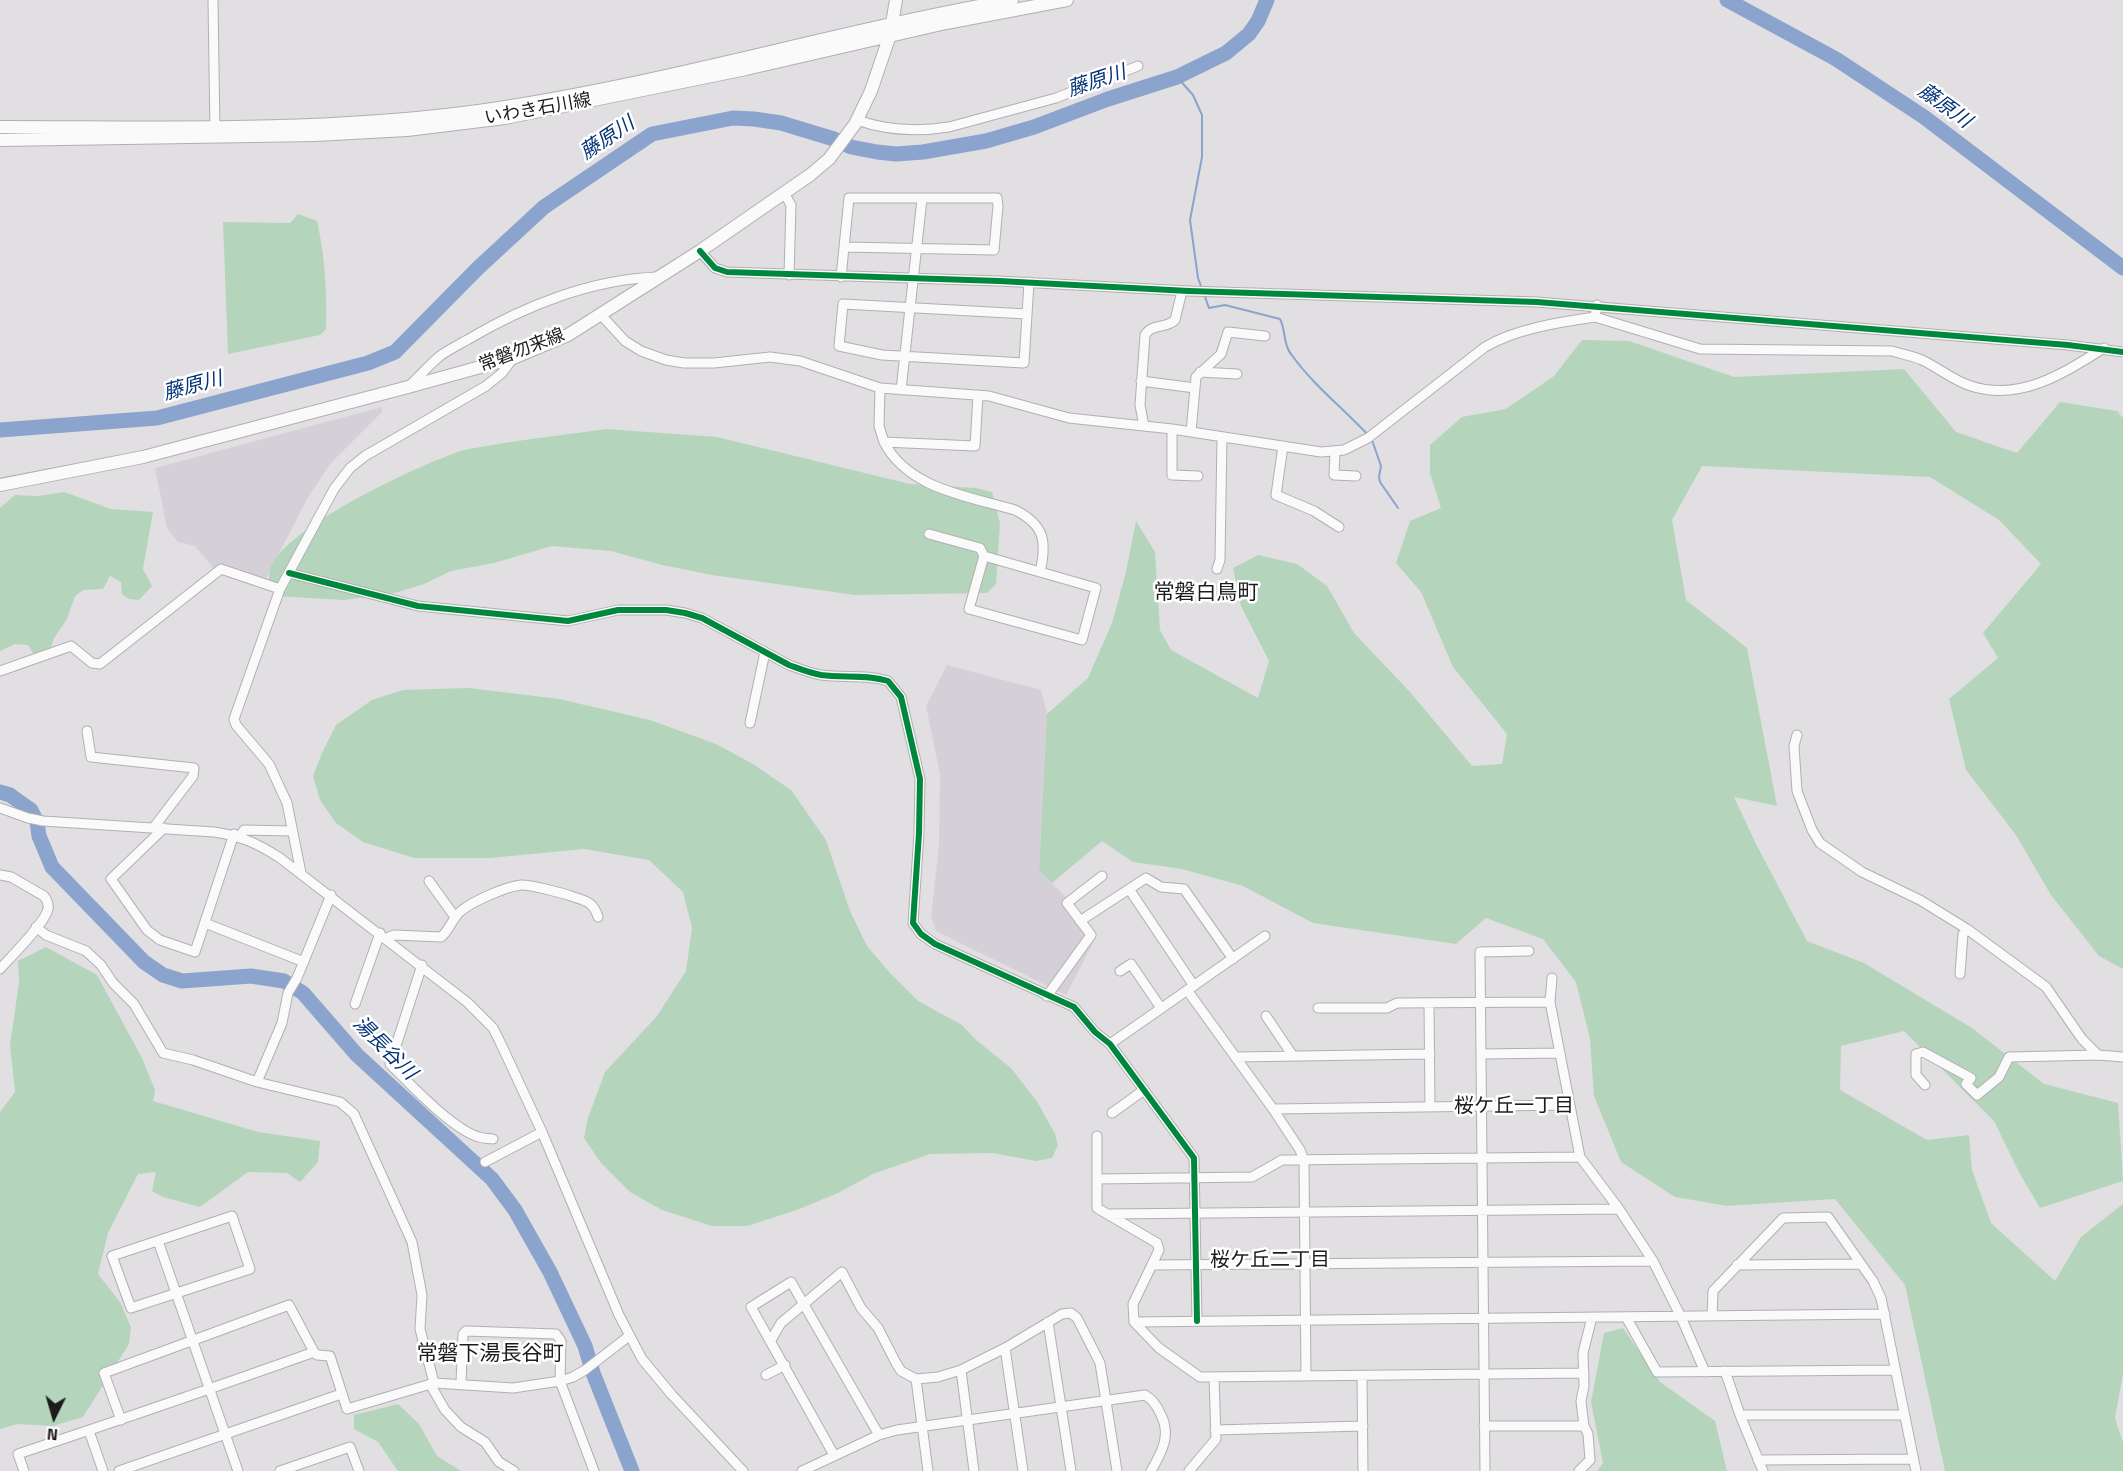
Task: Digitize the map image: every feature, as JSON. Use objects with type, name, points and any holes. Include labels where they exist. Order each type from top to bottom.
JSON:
[{"type":"main road","name":"常磐勿来線","points":[[0,486],[143,457],[513,358],[559,339],[601,315],[700,251],[829,159],[856,122],[872,92],[891,30],[896,0]]},
{"type":"main road","name":"いわき石川線","points":[[891,30],[1012,0]]},
{"type":"main road","name":"いわき石川線","points":[[0,140],[378,122],[504,107],[891,30],[1067,0]]},
{"type":"main road","name":"いわき石川線","points":[[0,127],[215,131]]},
{"type":"street","points":[[213,0],[215,131]]},
{"type":"street","points":[[856,122],[898,130],[949,127],[1056,99],[1138,66]]},
{"type":"street","points":[[784,193],[791,205],[789,275]]},
{"type":"street","points":[[840,277],[849,198],[922,200],[996,198],[998,206],[994,250],[844,247]]},
{"type":"street","points":[[902,390],[922,200]]},
{"type":"street","points":[[700,251],[715,268],[721,271],[1029,282],[1204,292],[1597,305],[2119,351],[2123,341]]},
{"type":"street","points":[[408,387],[440,356],[520,312],[582,290],[635,278],[661,277]]},
{"type":"street","points":[[1027,314],[843,304],[839,346],[882,355],[1024,363],[1029,282]]},
{"type":"street","points":[[1144,426],[1140,405],[1145,335],[1152,327],[1168,325],[1175,320],[1182,291]]},
{"type":"street","points":[[1594,317],[1597,305]]},
{"type":"street","points":[[601,315],[625,341],[641,351],[666,360],[684,363],[714,363],[770,357],[790,359],[880,388],[978,395],[1069,418],[1172,429],[1321,452],[1335,452],[1354,447],[1370,437],[1496,340],[1567,321],[1594,317],[1700,349],[1892,351],[1921,359],[1969,386],[1988,390],[2009,390],[2041,383],[2065,373],[2104,348]]},
{"type":"street","points":[[1191,432],[1196,377],[1221,354],[1228,332],[1265,336]]},
{"type":"street","points":[[301,873],[287,803],[269,764],[236,725],[234,719],[280,589],[334,489],[350,468],[365,456],[486,386],[502,374],[513,358]]},
{"type":"street","points":[[1200,372],[1237,374]]},
{"type":"street","points":[[1141,381],[1195,388]]},
{"type":"street","points":[[880,388],[879,426],[884,442],[897,462],[918,478],[936,486],[1015,510],[1026,516],[1036,524],[1042,534],[1044,557],[1040,572]]},
{"type":"street","points":[[884,442],[975,446],[978,395]]},
{"type":"street","points":[[1172,429],[1172,475],[1198,476]]},
{"type":"street","points":[[1216,569],[1220,560],[1222,437]]},
{"type":"street","points":[[1283,446],[1276,495],[1314,511],[1339,527]]},
{"type":"street","points":[[1335,452],[1334,475],[1356,476]]},
{"type":"street","points":[[929,534],[980,548],[984,556],[969,609],[1082,640],[1096,588],[984,556]]},
{"type":"street","points":[[0,671],[70,646],[92,663],[100,664],[221,569],[280,589]]},
{"type":"street","points":[[289,573],[418,606],[568,621],[618,610],[666,610],[685,613],[702,618],[765,652],[805,670],[821,675],[880,678],[888,681],[901,697],[920,779],[913,923],[921,934],[935,944],[1074,1007],[1095,1032],[1110,1044],[1194,1158],[1197,1322]]},
{"type":"street","points":[[750,723],[765,652]]},
{"type":"street","points":[[87,731],[91,757],[194,768],[193,776],[159,828],[111,879],[147,930],[160,940],[195,952],[237,835],[244,830],[292,831]]},
{"type":"street","points":[[1797,735],[1794,746],[1797,791],[1812,830],[1820,843],[1862,872],[1920,900],[1967,930],[2046,987],[2082,1039],[2098,1055]]},
{"type":"street","points":[[0,808],[43,821],[237,835],[259,844],[301,873],[468,1002],[493,1028],[542,1132],[629,1336],[650,1371],[743,1471]]},
{"type":"street","points":[[0,875],[11,877],[45,896],[48,901],[47,912],[0,969]]},
{"type":"street","points":[[1047,996],[1091,935],[1067,903],[1102,876]]},
{"type":"street","points":[[1080,921],[1146,878],[1161,887],[1184,889],[1233,959]]},
{"type":"street","points":[[429,881],[455,917]]},
{"type":"street","points":[[383,935],[441,937],[446,933],[455,917],[474,903],[522,885],[563,893],[591,904],[598,917]]},
{"type":"street","points":[[1129,889],[1235,1057],[1273,1108],[1304,1160],[1306,1376]]},
{"type":"street","points":[[257,1082],[282,1023],[288,993],[304,962],[330,895]]},
{"type":"street","points":[[205,923],[304,962]]},
{"type":"street","points":[[36,927],[46,935],[86,951],[134,1004],[163,1053],[193,1060],[257,1082],[340,1102],[354,1114],[412,1242],[422,1295],[420,1329],[432,1383],[445,1410],[461,1427],[485,1442],[499,1462],[514,1471]]},
{"type":"street","points":[[1960,974],[1963,934],[1967,930]]},
{"type":"street","points":[[355,1004],[383,935]]},
{"type":"street","points":[[1110,1044],[1265,936]]},
{"type":"street","points":[[1485,1471],[1480,952],[1529,951]]},
{"type":"street","points":[[1120,971],[1131,964],[1161,1008]]},
{"type":"street","points":[[422,965],[390,1064],[417,1092],[465,1130],[481,1138],[493,1138]]},
{"type":"street","points":[[1552,978],[1550,1002],[1580,1156],[1653,1261],[1705,1372]]},
{"type":"street","points":[[1318,1008],[1387,1008],[1397,1003],[1550,1002]]},
{"type":"street","points":[[1430,1003],[1430,1107]]},
{"type":"street","points":[[1266,1016],[1293,1056]]},
{"type":"street","points":[[1925,1085],[1916,1076],[1916,1054],[1923,1052],[1971,1078],[1966,1084],[1977,1095],[1999,1077],[2009,1057],[2098,1055],[2123,1057]]},
{"type":"street","points":[[1481,1054],[1560,1053]]},
{"type":"street","points":[[1235,1057],[1430,1054]]},
{"type":"street","points":[[1112,1113],[1144,1090]]},
{"type":"street","points":[[1273,1108],[1569,1105]]},
{"type":"street","points":[[485,1162],[542,1132]]},
{"type":"street","points":[[1097,1137],[1097,1209],[1157,1243],[1159,1250],[1132,1304],[1134,1322],[1159,1348],[1200,1377],[1584,1372]]},
{"type":"street","points":[[1097,1179],[1252,1177],[1282,1160],[1580,1156]]},
{"type":"street","points":[[1107,1214],[1619,1209]]},
{"type":"street","points":[[232,1216],[250,1269],[176,1292],[131,1308],[112,1256],[232,1216]]},
{"type":"street","points":[[1712,1316],[1713,1291],[1783,1218],[1828,1217],[1873,1281],[1881,1298],[1916,1471]]},
{"type":"street","points":[[158,1241],[238,1471]]},
{"type":"street","points":[[1152,1265],[1653,1261]]},
{"type":"street","points":[[1737,1266],[1861,1264]]},
{"type":"street","points":[[771,1340],[782,1323],[842,1272],[861,1308],[878,1328],[901,1371],[916,1379],[938,1377],[961,1370],[1005,1348],[1066,1312],[1074,1314],[1100,1363],[1117,1471]]},
{"type":"street","points":[[834,1455],[751,1307],[791,1282],[879,1435]]},
{"type":"street","points":[[121,1420],[104,1373],[289,1305],[314,1352],[317,1355],[330,1356],[347,1409],[432,1383],[513,1388],[560,1381],[573,1377],[598,1362],[629,1336]]},
{"type":"street","points":[[1134,1322],[1885,1314]]},
{"type":"street","points":[[1579,1471],[1590,1460],[1588,1434],[1584,1426],[1581,1401],[1584,1386],[1583,1353],[1592,1317]]},
{"type":"street","points":[[1626,1317],[1657,1372],[1895,1370]]},
{"type":"street","points":[[1048,1323],[1071,1471]]},
{"type":"street","points":[[461,1383],[463,1334],[472,1330],[556,1334],[561,1341],[560,1381],[594,1471]]},
{"type":"street","points":[[1005,1348],[1023,1471]]},
{"type":"street","points":[[24,1471],[18,1454],[314,1352]]},
{"type":"street","points":[[766,1375],[784,1365]]},
{"type":"street","points":[[961,1370],[974,1471]]},
{"type":"street","points":[[1725,1371],[1763,1471]]},
{"type":"street","points":[[1362,1376],[1363,1471]]},
{"type":"street","points":[[1189,1471],[1215,1439],[1214,1377]]},
{"type":"street","points":[[916,1379],[928,1471]]},
{"type":"street","points":[[118,1471],[341,1394]]},
{"type":"street","points":[[802,1471],[879,1435],[922,1426],[1145,1395],[1157,1407],[1167,1429],[1166,1440],[1151,1471]]},
{"type":"street","points":[[1740,1415],[1903,1415]]},
{"type":"street","points":[[1215,1430],[1363,1426]]},
{"type":"street","points":[[1484,1426],[1584,1426]]},
{"type":"street","points":[[89,1431],[104,1471]]},
{"type":"street","points":[[280,1471],[350,1447],[359,1471]]},
{"type":"street","points":[[1758,1460],[1913,1459]]},
{"type":"shaded area","points":[[382,407],[382,412],[331,463],[307,499],[266,579],[226,565],[217,572],[195,546],[178,542],[167,528],[155,468]]},
{"type":"shaded area","points":[[947,665],[1041,690],[1047,714],[1039,871],[1062,893],[1095,939],[1066,995],[936,931],[931,916],[939,846],[940,774],[926,706]]},
{"type":"green space","points":[[298,214],[317,221],[325,275],[326,329],[320,335],[228,354],[223,222],[290,223]]},
{"type":"green space","points":[[1582,340],[1629,341],[1734,377],[1904,369],[1956,432],[2017,453],[2060,402],[2117,411],[2123,418],[2123,969],[2099,956],[2051,895],[2016,835],[1966,770],[1949,699],[1998,658],[1983,633],[2041,564],[1999,520],[1930,477],[1702,466],[1672,520],[1686,600],[1747,648],[1777,806],[1734,797],[1807,941],[1864,963],[1972,1028],[2044,1084],[2118,1103],[2123,1181],[2040,1208],[1994,1121],[1904,1031],[1841,1046],[1840,1090],[1927,1140],[1969,1135],[1972,1170],[1991,1223],[2055,1281],[2081,1237],[2123,1204],[2123,1374],[2115,1418],[2123,1443],[2123,1471],[1945,1471],[1905,1285],[1835,1199],[1727,1206],[1675,1197],[1621,1162],[1594,1096],[1590,1038],[1576,982],[1543,939],[1486,918],[1456,944],[1313,923],[1243,886],[1182,869],[1133,862],[1102,841],[1052,883],[1039,871],[1047,714],[1088,678],[1112,623],[1126,572],[1136,521],[1155,552],[1160,630],[1171,650],[1258,698],[1269,661],[1241,606],[1233,568],[1258,555],[1297,564],[1327,586],[1354,633],[1410,692],[1472,766],[1502,764],[1507,734],[1453,667],[1421,592],[1396,563],[1410,521],[1441,508],[1430,473],[1430,445],[1462,417],[1506,409],[1554,376]]},
{"type":"green space","points":[[606,429],[717,437],[910,484],[976,488],[992,492],[1000,523],[996,584],[987,593],[855,595],[712,575],[662,565],[611,551],[552,546],[494,563],[451,571],[424,584],[395,593],[344,600],[275,596],[271,590],[270,570],[279,554],[298,536],[354,500],[416,469],[465,450]]},
{"type":"green space","points":[[64,492],[111,509],[153,512],[143,569],[152,586],[139,600],[129,599],[122,594],[121,582],[110,576],[103,589],[83,590],[75,596],[67,619],[54,638],[49,653],[33,653],[28,645],[15,644],[0,651],[0,508],[15,495],[38,496]]},
{"type":"green space","points":[[469,688],[559,699],[650,720],[716,744],[753,764],[791,790],[826,840],[850,911],[867,946],[918,1001],[962,1025],[976,1040],[1011,1068],[1038,1103],[1055,1134],[1058,1145],[1052,1158],[1036,1161],[993,1153],[930,1154],[873,1174],[838,1193],[797,1210],[747,1226],[712,1226],[662,1210],[630,1192],[601,1163],[584,1138],[588,1118],[605,1072],[657,1016],[686,971],[692,928],[683,892],[649,860],[584,849],[490,858],[414,858],[363,842],[336,823],[320,800],[313,776],[336,725],[372,700],[403,690]]},
{"type":"green space","points":[[46,947],[97,975],[142,1058],[155,1090],[153,1101],[258,1132],[320,1141],[318,1162],[300,1182],[287,1173],[248,1172],[200,1207],[163,1197],[152,1191],[156,1172],[138,1174],[108,1233],[98,1274],[120,1302],[131,1327],[129,1344],[83,1417],[53,1426],[17,1424],[0,1429],[0,1112],[15,1092],[10,1045],[19,983],[18,961]]},
{"type":"green space","points":[[1623,1328],[1660,1382],[1715,1421],[1727,1471],[1597,1471],[1603,1463],[1591,1402],[1604,1333]]},
{"type":"green space","points":[[398,1404],[419,1424],[437,1456],[461,1471],[398,1471],[378,1442],[354,1429],[354,1415]]},
{"type":"waterway","name":"藤原川","points":[[0,430],[157,418],[368,363],[395,352],[478,268],[544,207],[652,134],[733,118],[781,123],[834,139],[851,147],[896,154],[923,152],[986,141],[1034,127],[1108,99],[1177,77],[1226,53],[1249,34],[1258,21],[1267,0]]},
{"type":"waterway","name":"藤原川","points":[[1727,0],[1836,59],[1924,117],[2123,268]]},
{"type":"waterway","points":[[1177,77],[1193,95],[1202,115],[1202,157],[1190,220],[1198,278],[1202,289]]},
{"type":"waterway","points":[[1204,294],[1209,308],[1225,305],[1280,319],[1291,354],[1318,386],[1369,436]]},
{"type":"waterway","points":[[1372,440],[1381,466],[1380,482],[1398,508]]},
{"type":"waterway","name":"湯長谷川","points":[[0,792],[10,795],[31,810],[52,867],[144,962],[163,975],[182,981],[251,976],[284,981],[303,993],[357,1055],[492,1179],[515,1210],[550,1272],[585,1346],[593,1373],[632,1471]]},
{"type":"cycle path","points":[[700,251],[715,268],[727,272],[999,281],[1189,291],[1537,302],[2068,345],[2123,352]]},
{"type":"cycle path","points":[[289,573],[418,606],[568,621],[618,610],[666,610],[685,613],[702,618],[789,665],[805,671],[821,675],[888,681],[901,697],[920,779],[913,923],[921,934],[935,944],[1074,1007],[1095,1032],[1110,1044],[1194,1158],[1197,1321]]},
{"type":"district","name":"常磐白鳥町","points":[[1206,594]]},
{"type":"district","name":"桜ケ丘一丁目","points":[[1514,1107]]},
{"type":"district","name":"桜ケ丘二丁目","points":[[1270,1261]]},
{"type":"district","name":"常磐下湯長谷町","points":[[490,1355]]}]
